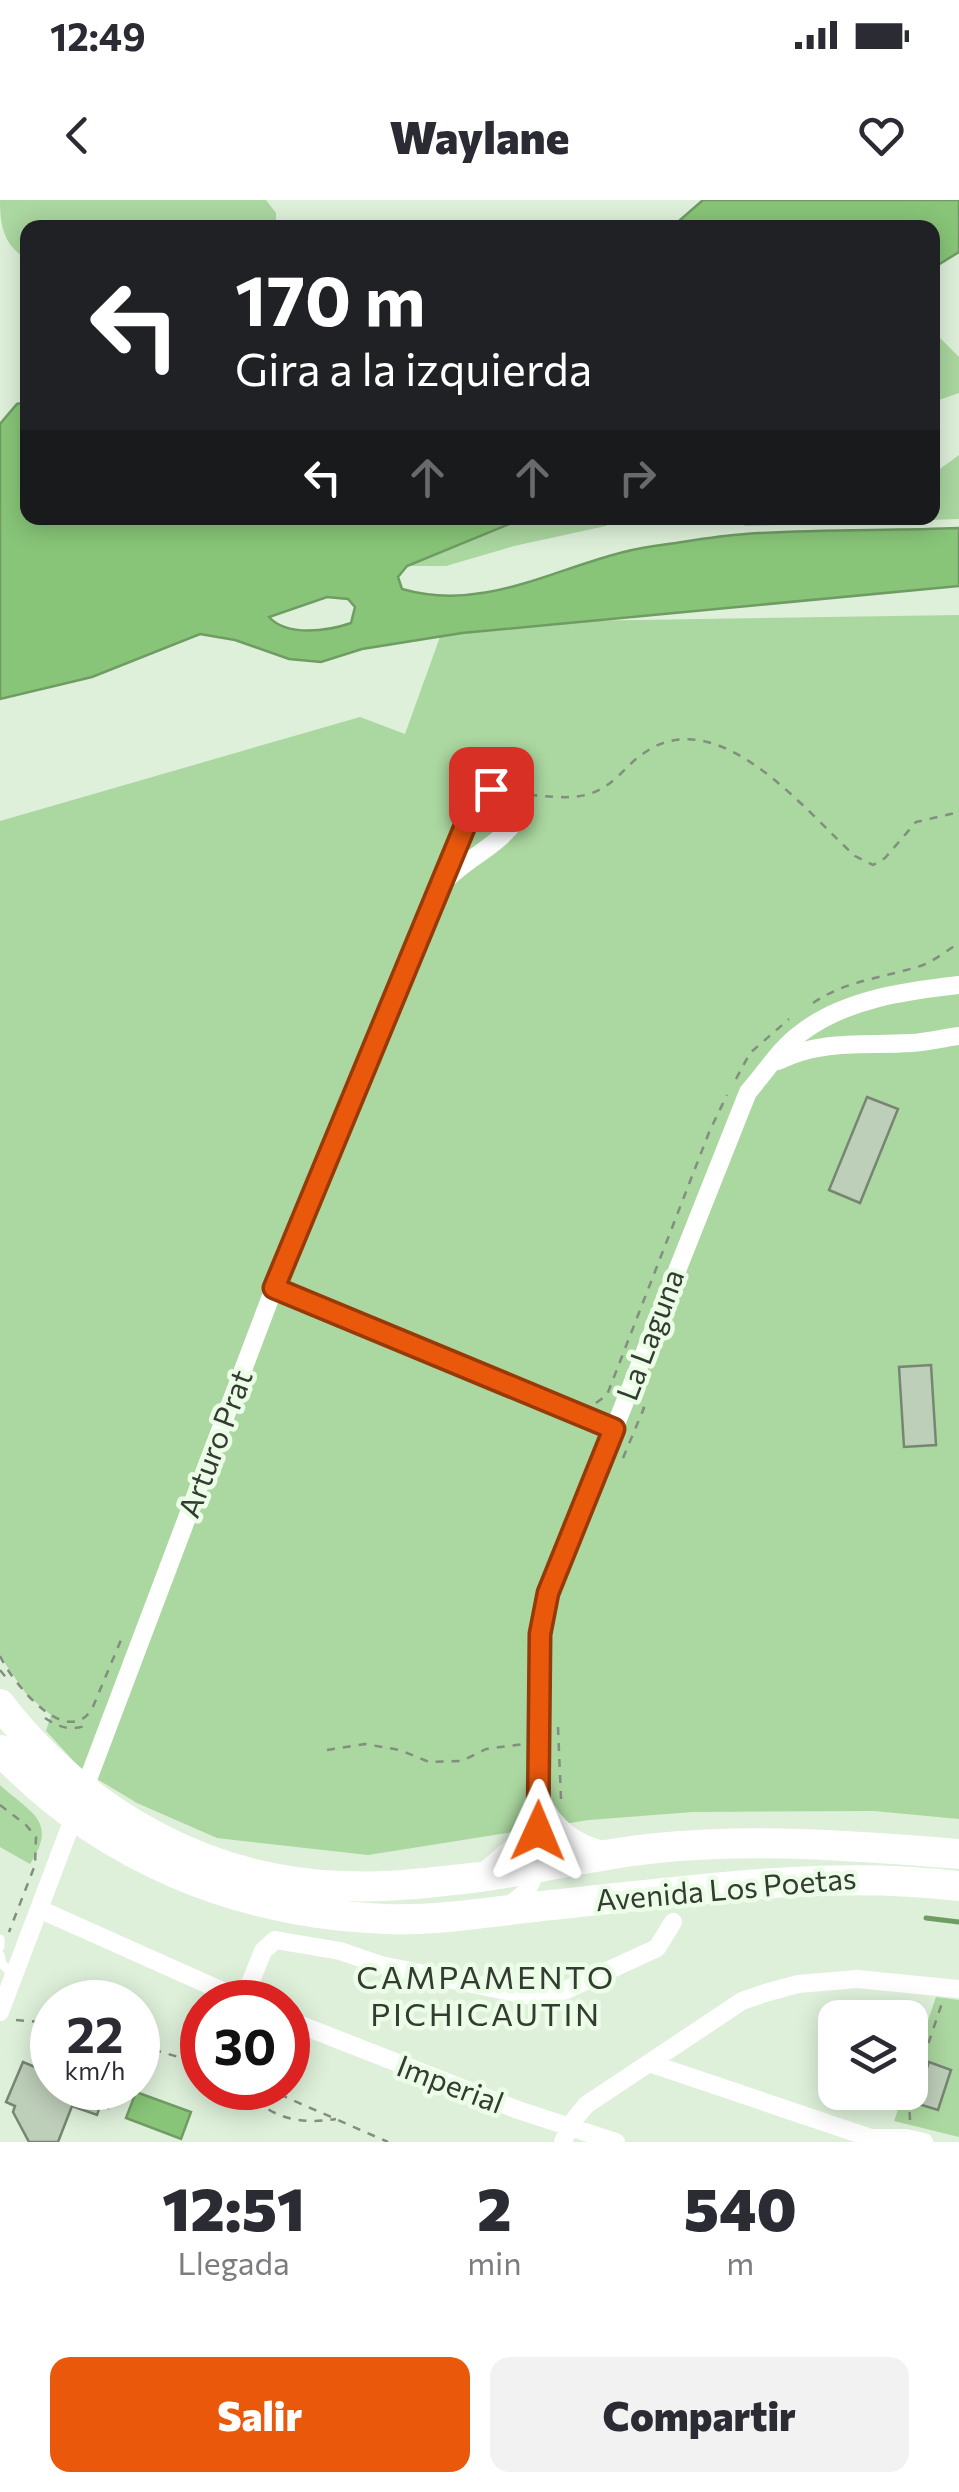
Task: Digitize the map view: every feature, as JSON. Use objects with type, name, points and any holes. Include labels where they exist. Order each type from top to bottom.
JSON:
[{"type":"main road","name":"Avenida Los Poetas","points":[[0,1704],[46,1758],[98,1802],[156,1837],[220,1864],[286,1880],[392,1886],[475,1878],[623,1852],[775,1842],[959,1854]]},
{"type":"main road","name":"Avenida Los Poetas","points":[[0,1750],[90,1830],[151,1863],[215,1888],[282,1906],[352,1917],[424,1918],[791,1880],[869,1878],[959,1886]]},
{"type":"street","name":"Arturo Prat","points":[[2,2016],[274,1288],[477,797],[491,789],[512,794],[515,821],[506,834],[464,861],[444,881]]},
{"type":"street","name":"La Laguna","points":[[538,1867],[540,1634],[548,1593],[748,1092],[804,1030],[884,996],[959,985]]},
{"type":"street","points":[[773,1063],[802,1049],[827,1044],[914,1043],[959,1036]]},
{"type":"street","points":[[274,1288],[614,1429]]},
{"type":"street","points":[[475,1878],[521,1840],[533,1819],[539,1795]]},
{"type":"street","points":[[539,1795],[550,1816],[576,1840],[598,1849],[623,1852]]},
{"type":"street","points":[[495,1911],[520,1898],[538,1867]]},
{"type":"street","points":[[39,1910],[196,1980]]},
{"type":"street","points":[[253,1980],[264,1951],[275,1940],[340,1951],[381,1965],[536,1997],[566,1990],[657,1948],[673,1922]]},
{"type":"street","points":[[566,2133],[586,2105],[742,2001],[798,1984],[857,1978],[953,1988]]},
{"type":"street","name":"Imperial","points":[[310,2029],[518,2110],[566,2133],[616,2142]]},
{"type":"street","points":[[649,2064],[871,2138],[915,2140]]},
{"type":"lane","points":[[0,1939],[0,1947]]},
{"type":"lane","points":[[0,1955],[2,1964],[14,1976]]},
{"type":"path","points":[[512,794],[559,799],[585,797],[612,782],[648,750],[672,741],[686,741],[726,749],[757,765],[854,856],[873,865],[885,858],[916,822],[959,812]]},
{"type":"path","points":[[591,1407],[607,1394],[710,1130]]},
{"type":"path","points":[[622,1458],[644,1408]]},
{"type":"path","points":[[0,1656],[27,1695],[60,1722],[75,1724],[92,1709],[120,1640]]},
{"type":"path","points":[[0,1670],[22,1697],[57,1727],[75,1729],[88,1725],[94,1717]]},
{"type":"path","points":[[558,1721],[561,1800]]},
{"type":"path","points":[[327,1750],[365,1744],[400,1750],[429,1762],[462,1761],[486,1749],[541,1742]]},
{"type":"path","points":[[0,1805],[36,1837],[34,1865],[0,1955]]},
{"type":"path","points":[[915,2140],[909,2101],[953,1988]]},
{"type":"path","points":[[2,2016],[30,2020]]},
{"type":"path","points":[[310,2106],[388,2142]]},
{"type":"path","points":[[269,2110],[282,2117],[318,2122],[337,2118]]},
{"type":"shaded area","points":[[0,200],[266,200],[276,213],[276,220],[20,220],[20,255],[5,234]]},
{"type":"shaded area","points":[[703,200],[959,200],[959,252],[940,264],[940,220],[680,220]]},
{"type":"shaded area","points":[[940,338],[959,357],[959,393],[940,400]]},
{"type":"shaded area","points":[[20,403],[20,525],[507,525],[407,566],[398,577],[402,589],[435,595],[499,590],[622,552],[722,536],[959,528],[959,586],[462,633],[362,649],[321,662],[289,659],[235,640],[200,634],[92,677],[0,699],[0,424]],"holes":[[[327,597],[348,599],[355,607],[351,623],[320,630],[286,628],[269,617]]]},
{"type":"shaded area","points":[[959,455],[959,519],[940,520],[940,469]]},
{"type":"shaded area","points":[[507,525],[607,525],[446,566],[407,566]]},
{"type":"shaded area","points":[[959,615],[959,1819],[874,1811],[693,1812],[589,1820],[368,1855],[217,1838],[137,1803],[82,1770],[46,1731],[51,1715],[27,1695],[0,1656],[0,821],[360,717],[405,734],[445,623]]},
{"type":"shaded area","points":[[0,1785],[38,1819],[42,1838],[30,1864],[0,1847]]},
{"type":"shaded area","points":[[936,1997],[959,2000],[959,2137],[894,2121],[898,2110],[928,2110],[928,2021]]},
{"type":"shaded area","points":[[160,2101],[191,2112],[181,2139],[126,2118],[129,2110],[160,2110]]},
{"type":"building","points":[[867,1097],[898,1109],[860,1203],[829,1190]]},
{"type":"building","points":[[931,1365],[936,1445],[904,1447],[899,1367]]},
{"type":"building","points":[[23,2062],[30,2065],[30,2110],[70,2110],[58,2142],[29,2142],[13,2112],[15,2106],[6,2102]]},
{"type":"building","points":[[929,2062],[951,2070],[938,2110],[928,2107]]},
{"type":"waterway","points":[[926,1918],[959,1922]]},
{"type":"district","name":"CAMPAMENTO PICHICAUTIN","points":[[486,1996]]},
{"type":"route","points":[[491,789],[477,797],[274,1288],[614,1429],[548,1593],[540,1634],[538,1831]]}]
